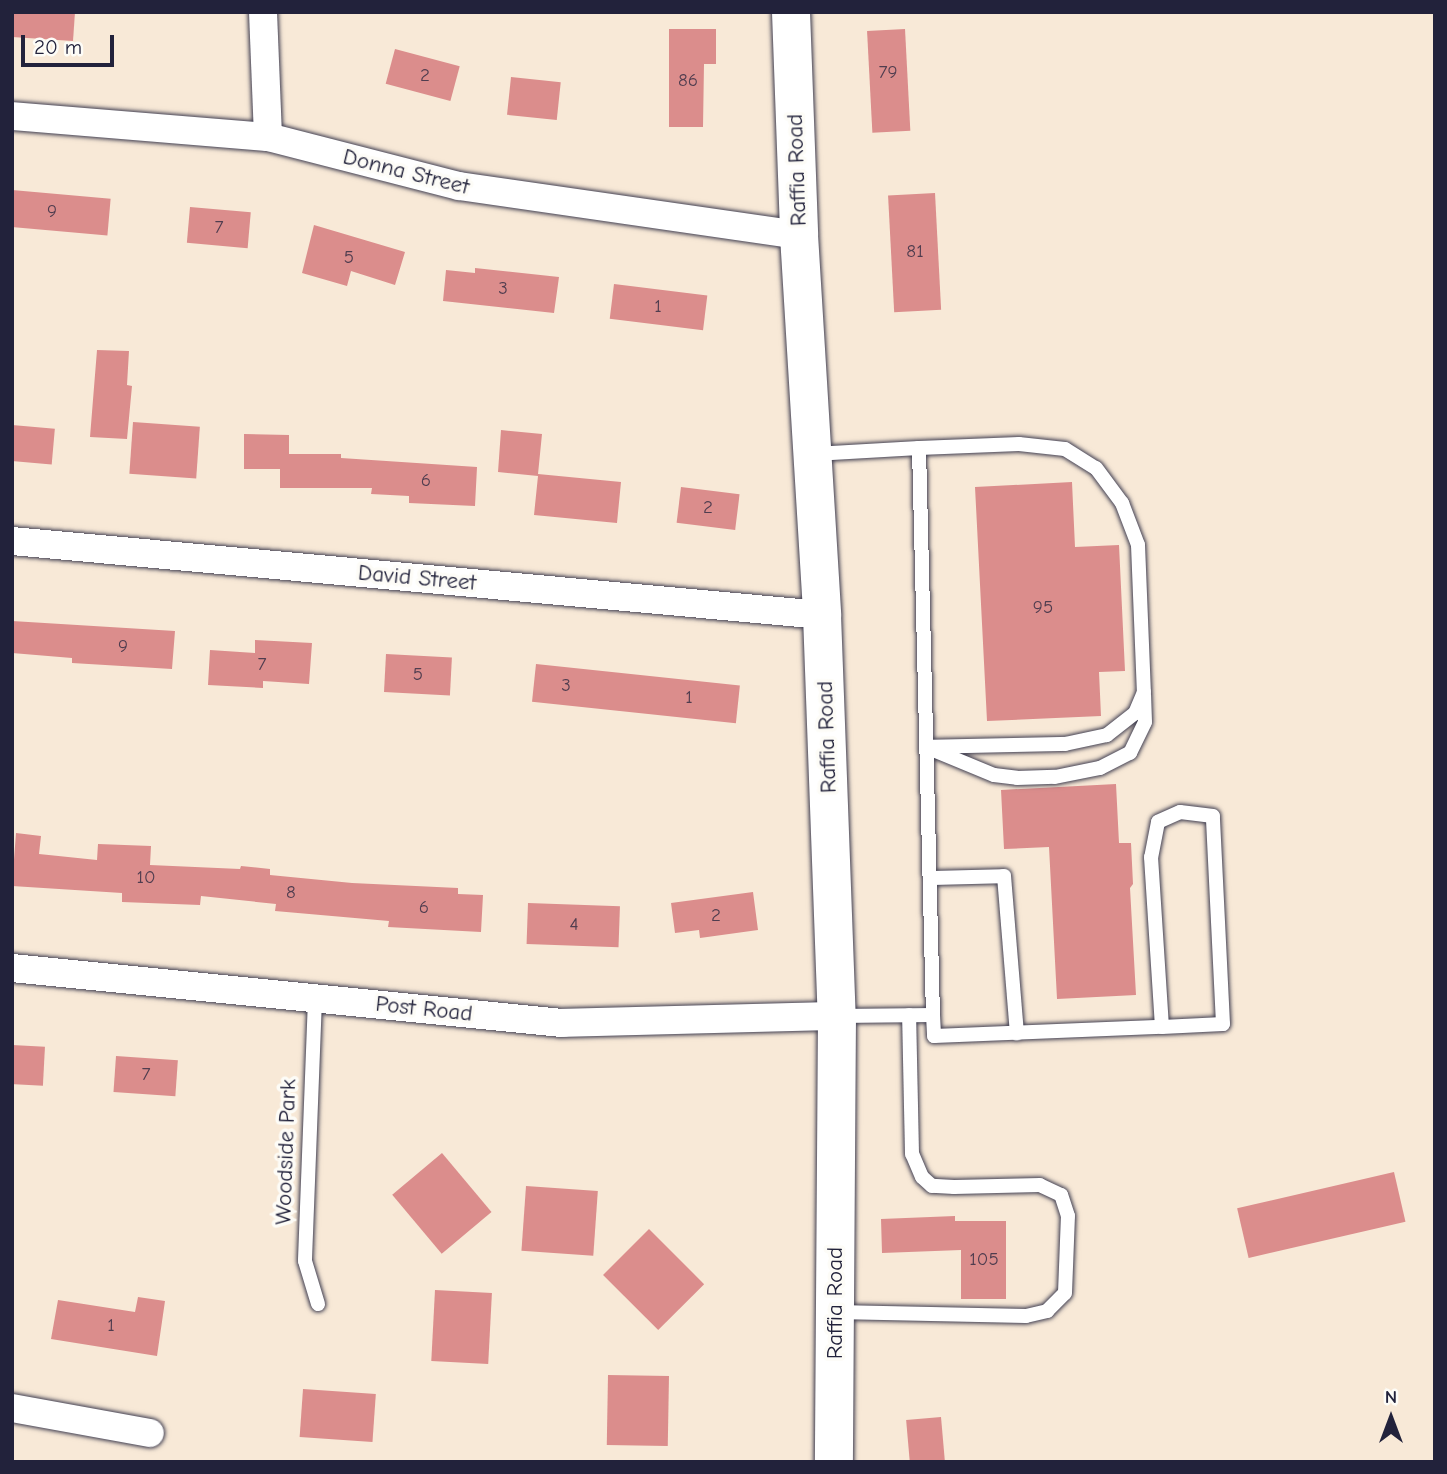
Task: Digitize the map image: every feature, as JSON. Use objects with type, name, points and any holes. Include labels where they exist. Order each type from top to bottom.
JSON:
[{"type":"main road","name":"Raffia Road","points":[[791,12],[799,235],[822,615],[837,1016],[834,1462]]},
{"type":"street","points":[[263,12],[268,137]]},
{"type":"street","name":"Donna Street","points":[[12,116],[268,137],[459,186],[799,235]]},
{"type":"street","name":"David Street","points":[[12,541],[822,615]]},
{"type":"street","name":"Post Road","points":[[12,968],[562,1023],[837,1016]]},
{"type":"street","points":[[12,1408],[150,1433]]},
{"type":"lane","points":[[812,454],[1031,445],[1065,449],[1096,468],[1122,503],[1138,545],[1145,722],[1130,753],[1100,768],[1055,777],[994,775],[927,747]]},
{"type":"lane","points":[[919,448],[934,1036],[1162,1027],[1223,1024],[1213,816],[1180,812],[1158,822],[1151,857],[1162,1027]]},
{"type":"lane","points":[[927,747],[1065,744],[1107,735],[1135,713],[1144,692]]},
{"type":"lane","points":[[930,878],[1004,876],[1017,1033]]},
{"type":"lane","name":"Woodside Park","points":[[315,999],[305,1261],[318,1304]]},
{"type":"lane","points":[[835,1312],[1026,1316],[1047,1311],[1065,1293],[1068,1216],[1061,1195],[1040,1185],[932,1186],[922,1177],[912,1154],[909,1015]]},
{"type":"lane","points":[[837,1016],[933,1015]]},
{"type":"building","points":[[12,12],[75,12],[73,41],[12,37]]},
{"type":"building","points":[[669,29],[716,29],[716,64],[704,64],[703,127],[669,127]]},
{"type":"building","points":[[905,29],[910,131],[872,133],[867,31]]},
{"type":"building","points":[[395,49],[460,66],[450,101],[386,84]]},
{"type":"building","points":[[511,77],[561,82],[557,120],[507,115]]},
{"type":"building","points":[[12,190],[111,199],[107,235],[12,227]]},
{"type":"building","points":[[935,193],[941,310],[894,312],[888,195]]},
{"type":"building","points":[[190,207],[251,212],[248,248],[187,243]]},
{"type":"building","points":[[314,225],[405,252],[395,285],[351,271],[347,286],[302,273]]},
{"type":"building","points":[[475,268],[559,277],[554,313],[443,301],[446,270],[475,273]]},
{"type":"building","points":[[614,284],[707,295],[703,330],[610,319]]},
{"type":"building","points":[[97,350],[129,351],[127,385],[132,386],[127,439],[90,437]]},
{"type":"building","points":[[133,422],[200,427],[196,479],[129,474]]},
{"type":"building","points":[[12,425],[55,429],[52,465],[12,461]]},
{"type":"building","points":[[501,430],[542,434],[538,474],[621,482],[617,523],[534,515],[538,476],[498,472]]},
{"type":"building","points":[[244,434],[289,435],[289,454],[341,454],[341,458],[477,467],[475,506],[409,503],[409,496],[371,494],[372,488],[280,488],[280,469],[244,469]]},
{"type":"building","points":[[1072,482],[1075,547],[1119,545],[1125,671],[1099,672],[1101,716],[987,721],[975,487]]},
{"type":"building","points":[[681,487],[740,494],[735,530],[677,523]]},
{"type":"building","points":[[12,621],[175,631],[172,669],[72,663],[72,658],[12,653]]},
{"type":"building","points":[[255,640],[312,643],[309,684],[263,681],[263,688],[208,685],[210,650],[255,653]]},
{"type":"building","points":[[386,654],[452,657],[450,695],[384,692]]},
{"type":"building","points":[[536,664],[740,685],[736,723],[532,702]]},
{"type":"building","points":[[1116,784],[1119,843],[1131,843],[1133,884],[1130,888],[1136,995],[1057,999],[1049,847],[1004,849],[1001,790]]},
{"type":"building","points":[[16,833],[41,836],[39,854],[97,860],[98,844],[151,846],[150,865],[240,869],[241,866],[270,869],[270,875],[352,883],[458,888],[458,894],[483,895],[481,932],[388,927],[389,921],[275,911],[276,904],[201,896],[200,905],[122,902],[122,893],[12,886]]},
{"type":"building","points":[[753,892],[758,930],[700,938],[699,930],[675,933],[671,903]]},
{"type":"building","points":[[528,903],[620,906],[619,947],[527,944]]},
{"type":"building","points":[[12,1045],[45,1047],[43,1086],[12,1084]]},
{"type":"building","points":[[116,1056],[178,1060],[175,1096],[113,1092]]},
{"type":"building","points":[[442,1153],[491,1212],[442,1254],[392,1195]]},
{"type":"building","points":[[1394,1172],[1405,1222],[1249,1258],[1237,1208]]},
{"type":"building","points":[[526,1186],[598,1191],[593,1256],[521,1251]]},
{"type":"building","points":[[955,1216],[955,1221],[1006,1221],[1006,1299],[961,1299],[961,1250],[882,1253],[881,1219]]},
{"type":"building","points":[[649,1229],[704,1284],[658,1330],[603,1275]]},
{"type":"building","points":[[435,1290],[492,1293],[488,1364],[431,1361]]},
{"type":"building","points":[[138,1297],[165,1301],[157,1356],[51,1339],[58,1300],[135,1312]]},
{"type":"building","points":[[608,1375],[669,1376],[668,1446],[607,1445]]},
{"type":"building","points":[[303,1389],[376,1394],[372,1442],[300,1437]]},
{"type":"building","points":[[941,1417],[945,1462],[910,1462],[906,1420]]}]
